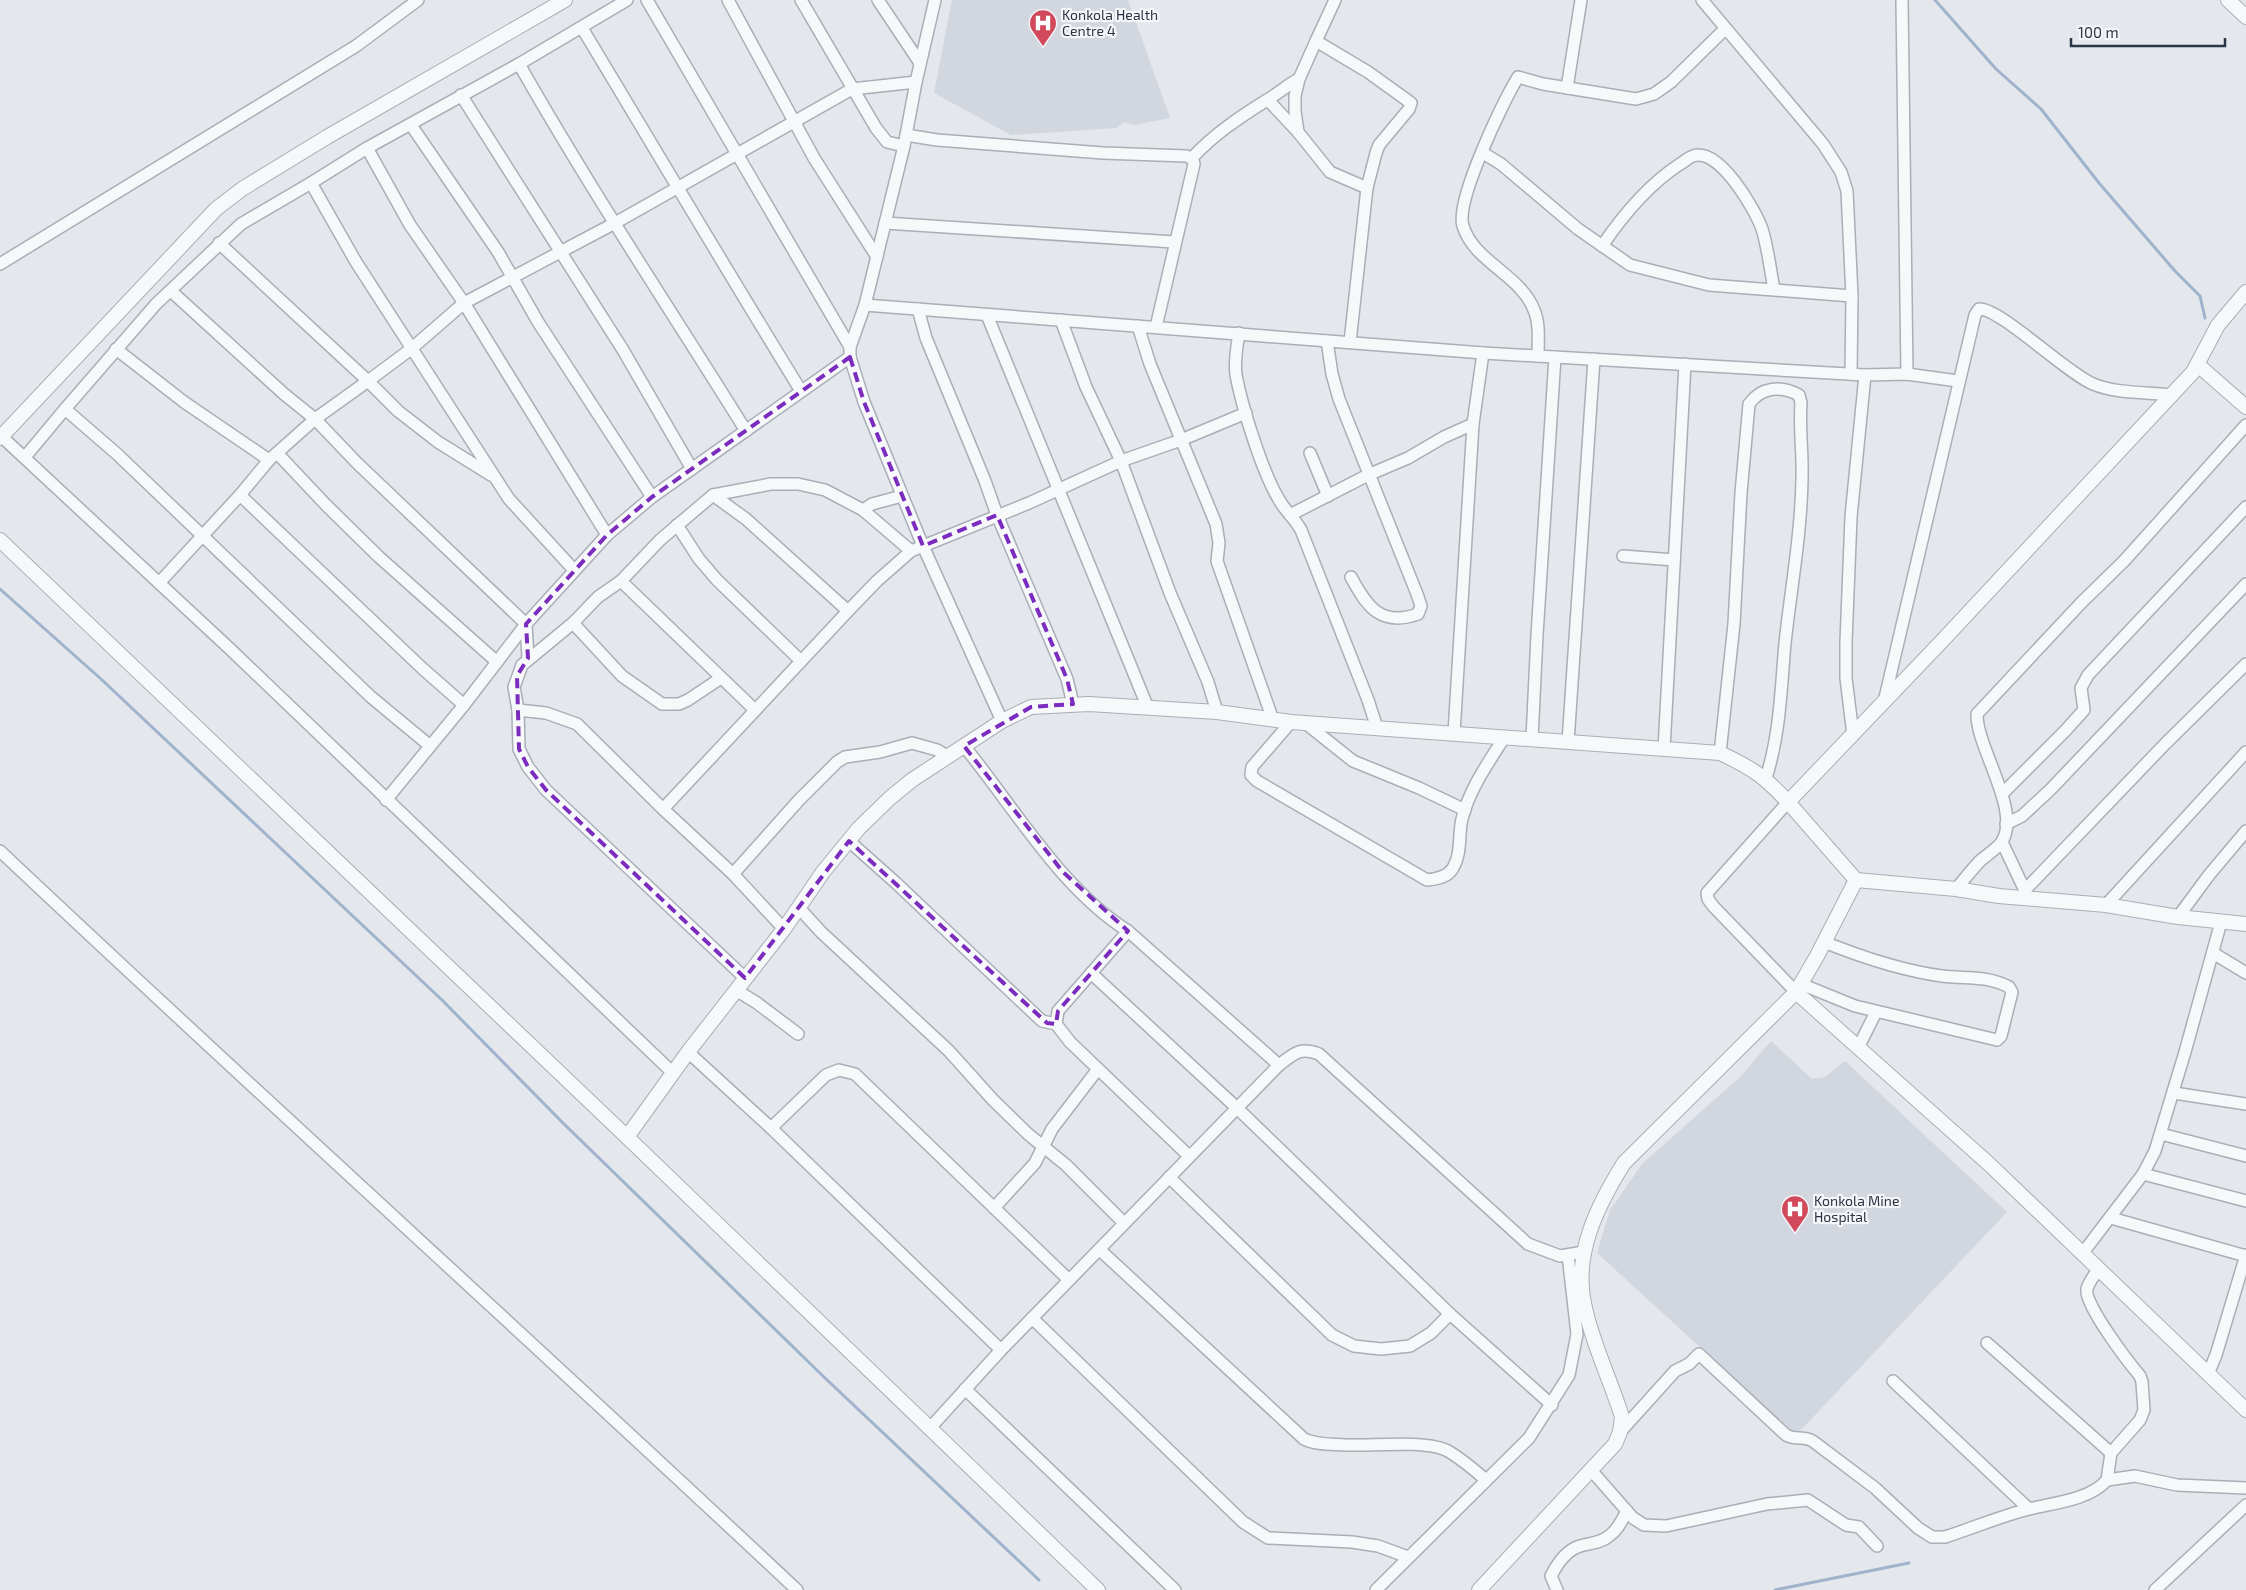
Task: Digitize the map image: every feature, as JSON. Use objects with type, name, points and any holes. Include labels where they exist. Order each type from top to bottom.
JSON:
[{"type":"street","points":[[0,264],[356,46],[418,0]]},
{"type":"street","points":[[565,0],[242,188],[216,209],[1,437],[25,457],[386,800],[500,905],[673,1073]]},
{"type":"street","points":[[25,457],[156,304],[218,243],[241,224],[311,184],[367,148],[519,64],[582,28],[610,8],[627,0]]},
{"type":"street","points":[[647,0],[738,153],[850,352],[864,402],[902,496],[1002,721]]},
{"type":"street","points":[[728,0],[836,195],[877,257]]},
{"type":"street","points":[[801,0],[852,89],[887,142],[937,140],[1103,153],[1186,156],[1192,158]]},
{"type":"street","points":[[878,0],[920,63]]},
{"type":"street","points":[[386,800],[429,745],[464,705],[526,624],[607,536],[652,497],[801,391],[850,352],[865,305],[877,257],[905,140],[935,0]]},
{"type":"street","points":[[1298,132],[1295,111],[1299,79],[1334,0]]},
{"type":"street","points":[[1567,88],[1581,0]]},
{"type":"street","points":[[1702,0],[1823,144],[1841,172],[1847,191],[1852,296],[1852,374]]},
{"type":"street","points":[[1902,0],[1907,374]]},
{"type":"street","points":[[2228,0],[2246,17]]},
{"type":"street","points":[[582,28],[801,391]]},
{"type":"street","points":[[1538,356],[1537,320],[1527,297],[1470,240],[1463,226],[1461,213],[1503,104],[1518,77],[1567,88],[1636,99],[1654,94],[1671,82],[1725,29]]},
{"type":"street","points":[[1316,41],[1368,72],[1411,103],[1409,110],[1379,145],[1367,188],[1350,342]]},
{"type":"street","points":[[519,64],[567,149],[746,431]]},
{"type":"street","points":[[1192,158],[1222,129],[1234,123],[1256,105],[1268,100],[1287,85],[1299,79]]},
{"type":"street","points":[[159,583],[273,456],[315,419],[411,350],[464,303],[615,223],[852,89],[916,82]]},
{"type":"street","points":[[461,96],[622,350],[692,469]]},
{"type":"street","points":[[1268,100],[1298,132],[1330,172],[1367,188]]},
{"type":"street","points":[[410,125],[453,184],[514,278],[538,322],[652,497]]},
{"type":"street","points":[[367,148],[410,226],[464,303],[607,536]]},
{"type":"street","points":[[1483,153],[1501,164],[1602,246],[1630,264],[1709,285],[1852,296]]},
{"type":"street","points":[[1602,246],[1621,219],[1673,169],[1694,156],[1706,156],[1720,166],[1740,189],[1754,211],[1762,230],[1774,289]]},
{"type":"street","points":[[1156,327],[1174,242],[1194,164],[1192,158]]},
{"type":"street","points":[[311,184],[356,262],[494,477],[509,499],[574,570]]},
{"type":"street","points":[[885,223],[1174,242]]},
{"type":"street","points":[[218,243],[398,411],[438,442],[494,477]]},
{"type":"street","points":[[171,291],[284,394],[315,419],[363,469],[526,624],[528,658]]},
{"type":"street","points":[[2246,292],[2218,325],[2198,365],[2173,395],[1788,802],[1707,893],[1708,899],[1713,906],[1799,988],[1858,1048],[1989,1164],[2246,1410]]},
{"type":"street","points":[[865,305],[1482,353],[1865,375],[1907,374],[1958,381]]},
{"type":"street","points":[[1884,702],[1958,381],[1975,315],[1979,309],[1985,308],[2072,372],[2093,384],[2106,388],[2173,395]]},
{"type":"street","points":[[918,309],[926,338],[985,481],[996,515],[1066,679],[1073,704]]},
{"type":"street","points":[[987,315],[1057,490],[1080,541],[1148,708]]},
{"type":"street","points":[[1060,320],[1086,387],[1121,461],[1170,593],[1208,682],[1217,712]]},
{"type":"street","points":[[1138,326],[1150,364],[1216,524],[1219,543],[1217,561],[1273,720]]},
{"type":"street","points":[[1240,333],[1236,374],[1246,413],[1268,475],[1282,505],[1301,530],[1368,700],[1377,728]]},
{"type":"street","points":[[1328,341],[1332,374],[1339,399],[1417,594],[1421,606],[1418,614],[1393,620],[1383,616],[1363,597],[1350,578]]},
{"type":"street","points":[[116,349],[184,402],[273,456],[379,557],[497,662]]},
{"type":"street","points":[[1454,734],[1473,424],[1482,353]]},
{"type":"street","points":[[1532,739],[1555,358]]},
{"type":"street","points":[[1568,742],[1594,359]]},
{"type":"street","points":[[1664,749],[1685,364]]},
{"type":"street","points":[[2198,365],[2246,407]]},
{"type":"street","points":[[1853,735],[1846,678],[1846,642],[1851,518],[1865,375]]},
{"type":"street","points":[[1720,753],[1734,624],[1747,414],[1749,404],[1756,394],[1779,389],[1791,390],[1799,395],[1802,403],[1801,510],[1798,559],[1786,642],[1781,703],[1773,756],[1766,778]]},
{"type":"street","points":[[66,409],[203,535],[371,697],[429,745]]},
{"type":"street","points":[[663,809],[848,611],[877,581],[911,551],[1121,461],[1181,440],[1246,413]]},
{"type":"street","points":[[1290,515],[1368,475],[1408,458],[1444,436],[1473,424]]},
{"type":"street","points":[[1956,889],[1975,866],[2002,842],[2006,824],[2003,793],[1984,746],[1976,722],[1976,714],[2081,603],[2124,561],[2246,425]]},
{"type":"street","points":[[1310,453],[1328,496]]},
{"type":"street","points":[[745,978],[546,790],[528,767],[519,749],[518,710],[514,687],[522,666],[528,658],[573,623],[598,597],[621,581],[677,524],[713,496],[771,484],[798,484],[825,490],[863,510],[911,551]]},
{"type":"street","points":[[240,495],[402,649],[464,705]]},
{"type":"street","points":[[713,496],[746,518],[848,611]]},
{"type":"street","points":[[863,510],[872,504],[902,496]]},
{"type":"street","points":[[2003,793],[2084,710],[2081,688],[2088,676],[2246,507]]},
{"type":"street","points":[[677,524],[699,559],[717,580],[801,660]]},
{"type":"street","points":[[0,540],[627,1137],[1098,1590]]},
{"type":"street","points":[[1623,556],[1674,560]]},
{"type":"street","points":[[621,581],[755,710]]},
{"type":"street","points":[[2006,824],[2022,816],[2051,789],[2246,584]]},
{"type":"street","points":[[573,623],[622,676],[662,704],[679,704],[721,678]]},
{"type":"street","points":[[510,644],[528,658]]},
{"type":"street","points":[[2027,894],[2165,744],[2246,664]]},
{"type":"street","points":[[627,1137],[688,1052],[784,929],[824,872],[849,841],[890,798],[912,780],[1002,721],[1031,708],[1073,704],[1217,712],[1273,720],[1720,753],[1747,765],[1766,778],[1856,880],[2027,894],[2222,922],[2244,920]]},
{"type":"street","points":[[518,710],[531,710],[553,715],[577,724],[663,809],[733,874],[784,929]]},
{"type":"street","points":[[1298,722],[1252,767],[1251,775],[1257,781],[1401,867],[1427,880],[1441,878],[1452,870],[1458,856],[1461,821],[1465,810],[1479,780],[1504,738]]},
{"type":"street","points":[[1298,722],[1353,761],[1419,788],[1465,810]]},
{"type":"street","points":[[733,874],[800,800],[837,762],[845,757],[880,752],[912,743],[937,750],[949,757]]},
{"type":"street","points":[[964,746],[1040,846],[1063,872],[1103,912],[1128,931],[1279,1065]]},
{"type":"street","points":[[2106,905],[2246,752]]},
{"type":"street","points":[[2178,917],[2208,875],[2246,831]]},
{"type":"street","points":[[849,841],[1042,1021],[1056,1024],[1070,1042],[1189,1156]]},
{"type":"street","points":[[2002,842],[2027,894]]},
{"type":"street","points":[[0,852],[168,1010],[465,1281],[797,1590]]},
{"type":"street","points":[[1479,1590],[1615,1444],[1620,1432],[1622,1417],[1584,1307],[1582,1277],[1584,1252],[1590,1229],[1604,1196],[1624,1163],[1799,988],[1856,880]]},
{"type":"street","points":[[800,908],[821,932],[949,1051],[993,1100],[1066,1165],[1124,1223]]},
{"type":"street","points":[[2082,1254],[2143,1174],[2161,1134],[2222,922]]},
{"type":"street","points":[[1056,1024],[1058,1011],[1128,931]]},
{"type":"street","points":[[1799,988],[1876,1012],[1887,1012],[1997,1040],[2001,1036],[2012,992],[2009,987],[1981,978],[1943,976],[1911,970],[1824,942]]},
{"type":"street","points":[[2213,953],[2246,973]]},
{"type":"street","points":[[1091,973],[1237,1108],[1450,1314],[1552,1405]]},
{"type":"street","points":[[736,990],[757,1002],[798,1034]]},
{"type":"street","points":[[1858,1048],[1876,1012]]},
{"type":"street","points":[[930,1428],[1001,1350],[1100,1250],[1189,1156],[1279,1065],[1296,1052],[1307,1050],[1319,1054],[1528,1244],[1560,1256],[1584,1252]]},
{"type":"street","points":[[688,1052],[771,1128],[1001,1350]]},
{"type":"street","points":[[994,1208],[1035,1163],[1052,1129],[1098,1069]]},
{"type":"street","points":[[771,1128],[826,1075],[839,1070],[854,1074],[1069,1280]]},
{"type":"street","points":[[2174,1093],[2246,1104]]},
{"type":"street","points":[[2161,1134],[2246,1156]]},
{"type":"street","points":[[2143,1174],[2246,1201]]},
{"type":"street","points":[[1169,1177],[1332,1335],[1354,1346],[1381,1349],[1410,1346],[1431,1333],[1450,1314]]},
{"type":"street","points":[[2111,1218],[2246,1256],[2216,1355],[2208,1374]]},
{"type":"street","points":[[1100,1250],[1304,1439],[1311,1442],[1331,1444],[1420,1445],[1444,1449],[1467,1463],[1486,1480]]},
{"type":"street","points":[[1376,1590],[1529,1438],[1552,1405],[1569,1375],[1577,1334],[1568,1255]]},
{"type":"street","points":[[2098,1269],[2086,1290],[2087,1299],[2096,1315],[2140,1376],[2144,1410],[2140,1420],[2111,1454],[2107,1480]]},
{"type":"street","points":[[1032,1318],[1243,1522],[1268,1538],[1352,1542],[1378,1546],[1408,1557]]},
{"type":"street","points":[[1987,1343],[2111,1454]]},
{"type":"street","points":[[1620,1432],[1675,1371],[1689,1364],[1699,1354],[1786,1435],[1792,1439],[1808,1438],[1814,1442],[1874,1488],[1918,1528],[1932,1537],[1945,1537],[2029,1509],[2059,1504],[2091,1491],[2107,1480],[2135,1476],[2176,1485],[2246,1488]]},
{"type":"street","points":[[1893,1381],[2029,1509]]},
{"type":"street","points":[[965,1389],[1175,1590]]},
{"type":"street","points":[[1591,1470],[1627,1511],[1644,1525],[1656,1527],[1767,1504],[1808,1500],[1846,1525],[1859,1527],[1877,1546]]},
{"type":"street","points":[[2155,1590],[2246,1506]]},
{"type":"street","points":[[1557,1590],[1551,1576],[1556,1566],[1578,1546],[1596,1543],[1609,1537],[1627,1511]]},
{"type":"highlighted area","points":[[850,357],[864,402],[923,546],[997,515],[1067,679],[1073,704],[1031,707],[964,746],[1063,872],[1128,931],[1058,1011],[1056,1024],[1047,1023],[849,841],[745,978],[546,790],[528,767],[519,749],[517,676],[528,658],[526,624],[607,535],[652,497]]},
{"type":"shaded area","name":"Konkola Health Centre 4","points":[[952,0],[1128,0],[1170,118],[1134,125],[1124,122],[1116,128],[1011,135],[934,93]]},
{"type":"shaded area","name":"Konkola Mine Hospital","points":[[1771,1041],[1812,1079],[1825,1077],[1845,1061],[2007,1212],[1800,1431],[1793,1432],[1597,1253],[1610,1210],[1642,1164],[1740,1077]]},
{"type":"waterway","points":[[1935,0],[1996,69],[2041,109],[2099,183],[2175,271],[2200,296],[2205,318]]},
{"type":"waterway","points":[[0,589],[101,679],[442,1000],[563,1123],[825,1378],[1039,1580]]},
{"type":"waterway","points":[[1775,1590],[1909,1563]]},
{"type":"place","name":"Konkola Health Centre 4","points":[[1043,47]]},
{"type":"place","name":"Konkola Mine Hospital","points":[[1795,1233]]}]
